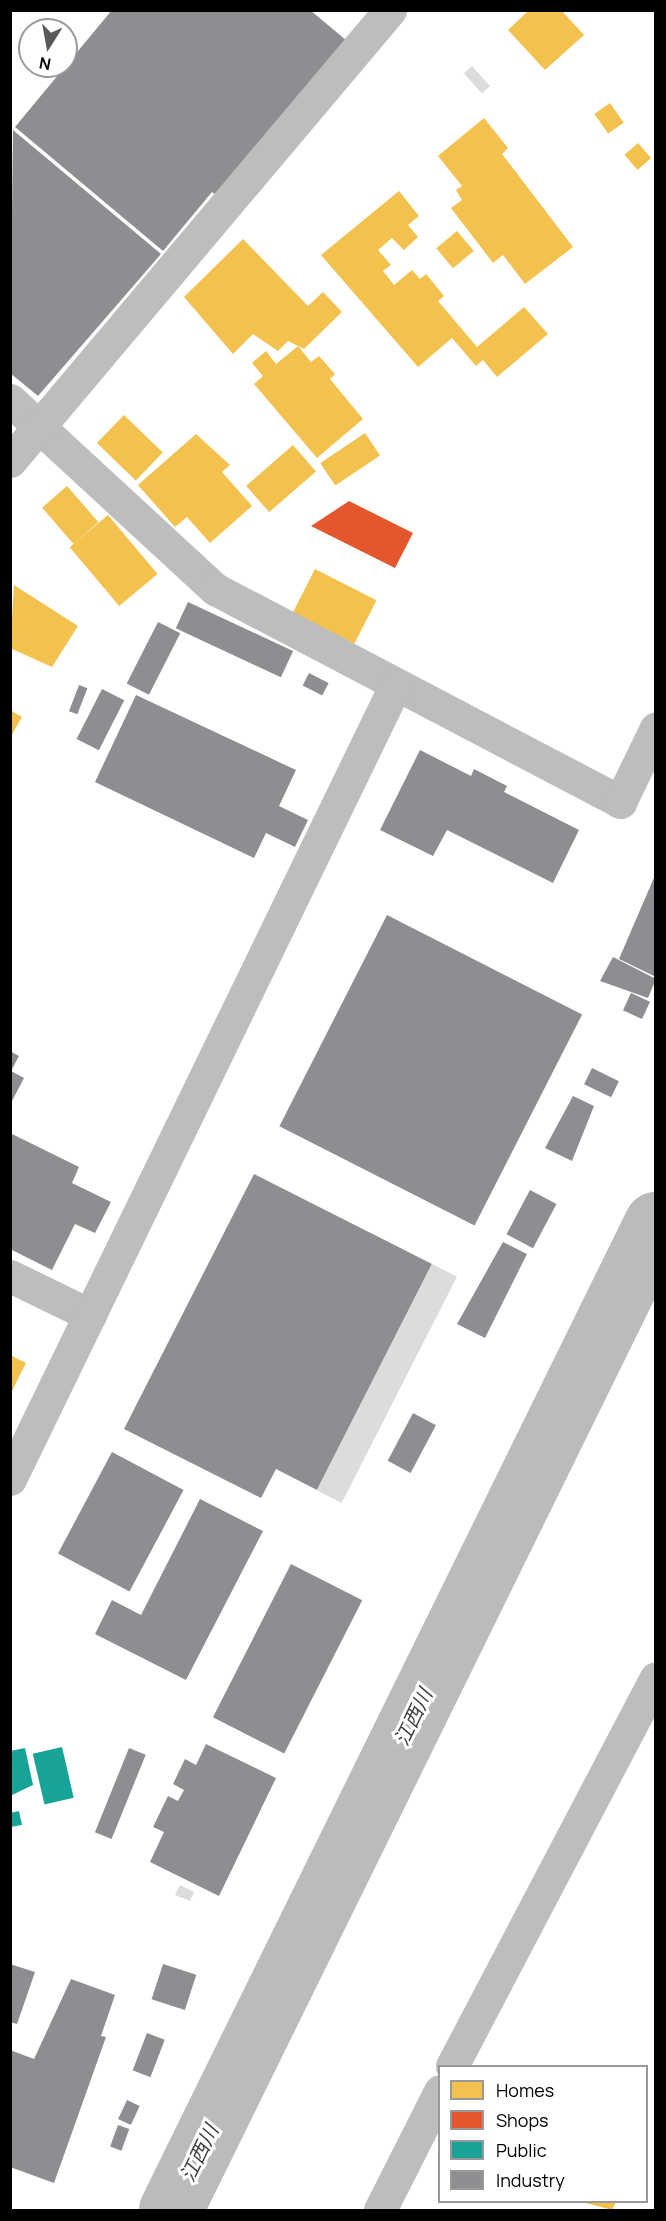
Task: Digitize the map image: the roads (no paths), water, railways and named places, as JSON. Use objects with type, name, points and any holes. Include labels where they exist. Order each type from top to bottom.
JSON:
[{"type":"street","points":[[10,460],[380,14]]},
{"type":"street","points":[[10,399],[40,424],[215,589],[395,686],[620,802],[656,728]]},
{"type":"street","points":[[10,1479],[395,686]]},
{"type":"street","points":[[10,1276],[90,1315]]},
{"type":"street","points":[[453,2065],[656,1678]]},
{"type":"street","points":[[380,2211],[438,2095]]},
{"type":"waterway","name":"江西川","points":[[171,2210],[656,1224]]}]
